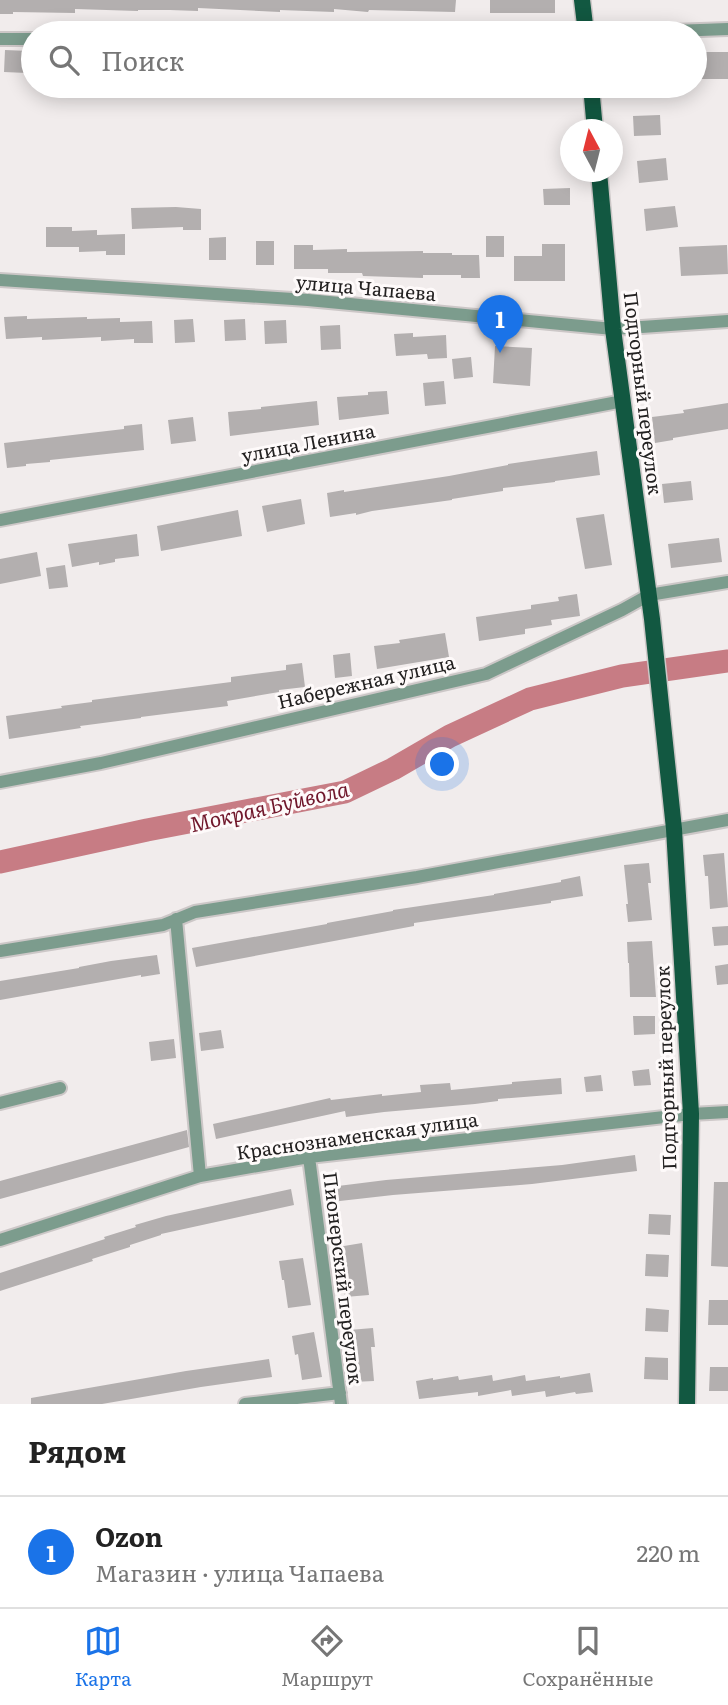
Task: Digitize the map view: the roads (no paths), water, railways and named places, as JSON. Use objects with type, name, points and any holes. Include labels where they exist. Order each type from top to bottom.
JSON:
[{"type":"main road","points":[[582,0],[585,21]]},
{"type":"main road","points":[[592,98],[594,119]]},
{"type":"main road","name":"Подгорный переулок","points":[[600,182],[613,329],[652,619],[674,829],[691,1114],[687,1404]]},
{"type":"street","points":[[707,30],[728,29]]},
{"type":"street","points":[[0,39],[21,39]]},
{"type":"street","name":"улица Чапаева","points":[[0,280],[308,300],[613,329],[728,321]]},
{"type":"street","name":"улица Ленина","points":[[0,520],[623,401]]},
{"type":"street","name":"Набережная улица","points":[[0,782],[101,763],[486,674],[649,595],[728,582]]},
{"type":"street","points":[[0,951],[163,925],[195,912],[417,877],[728,820]]},
{"type":"street","points":[[176,919],[200,1176]]},
{"type":"street","points":[[0,1103],[60,1088]]},
{"type":"street","name":"Краснознаменская улица","points":[[0,1240],[200,1176],[309,1157],[728,1112]]},
{"type":"street","name":"Пионерский переулок","points":[[309,1157],[341,1399]]},
{"type":"street","points":[[245,1404],[341,1399]]},
{"type":"waterway","name":"Мокрая Буйвола","points":[[0,862],[147,830],[345,792],[393,769],[450,736],[530,699],[622,676],[728,661]]},
{"type":"place","name":"Ozon","points":[[500,353]]}]
